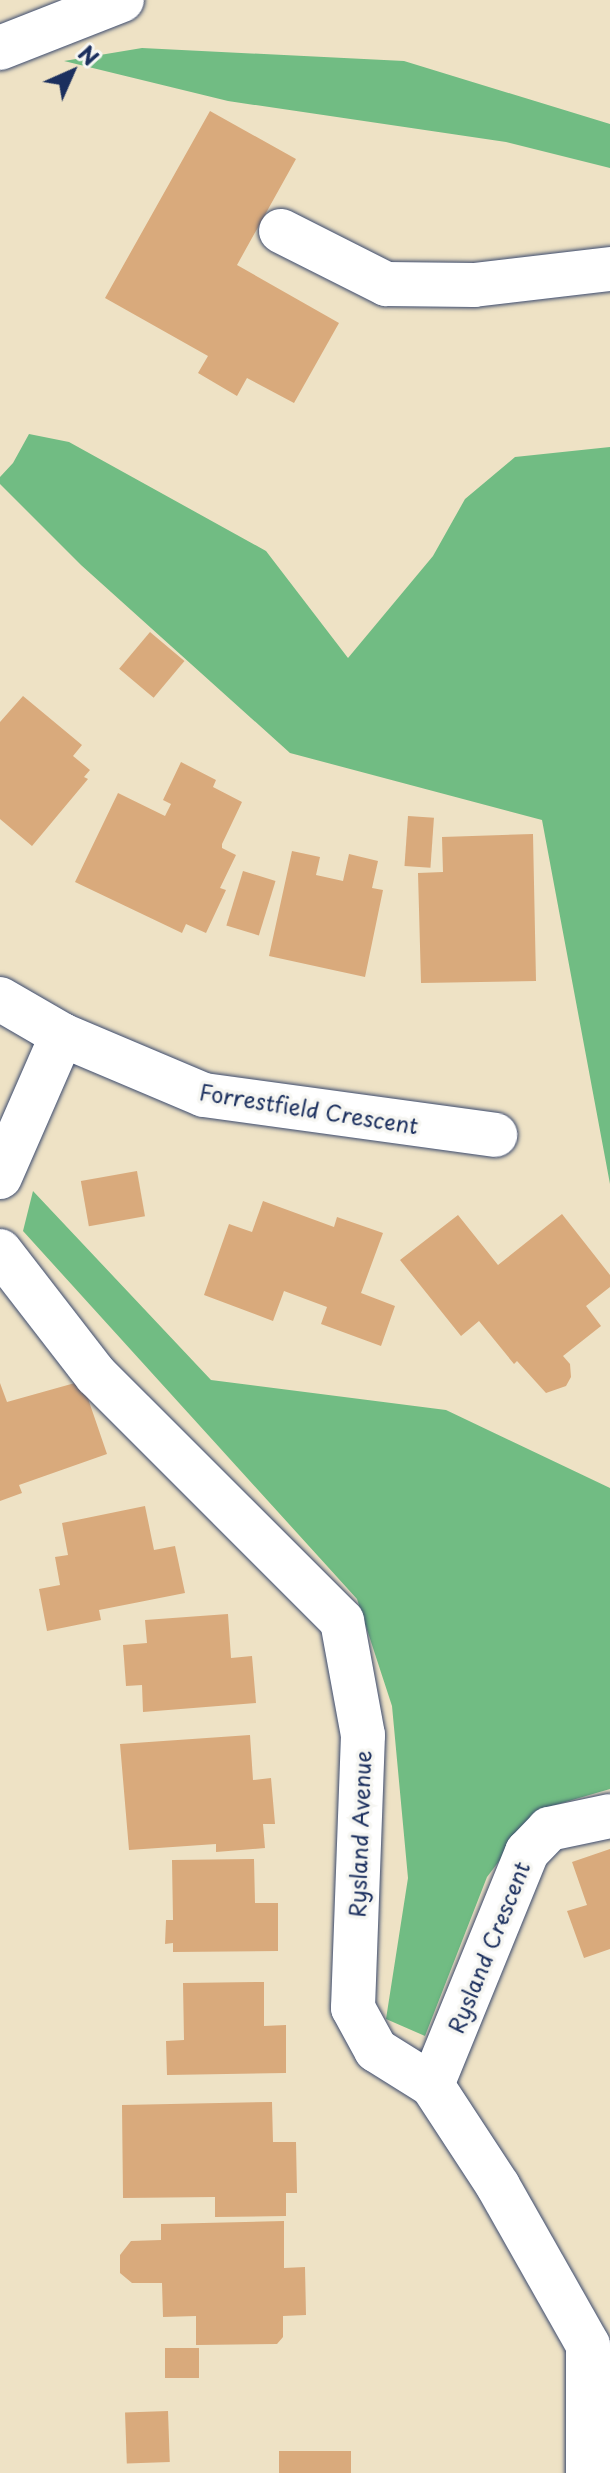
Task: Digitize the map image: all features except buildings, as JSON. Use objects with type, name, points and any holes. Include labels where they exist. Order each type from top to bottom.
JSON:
[{"type":"street","points":[[0,48],[122,0]]},
{"type":"street","points":[[281,231],[386,284],[474,285],[610,269]]},
{"type":"street","name":"Forrestfield Crescent","points":[[0,999],[62,1035],[204,1095],[495,1135]]},
{"type":"street","points":[[0,1177],[62,1035]]},
{"type":"street","name":"Rysland Avenue","points":[[0,1251],[96,1375],[342,1621],[363,1735],[353,2008],[376,2050],[432,2085],[498,2186],[588,2345],[588,2473]]},
{"type":"street","name":"Rysland Crescent","points":[[432,2085],[527,1852],[549,1829],[610,1816]]},
{"type":"green space","points":[[142,48],[404,61],[610,124],[610,168],[506,142],[228,101],[64,61]]},
{"type":"green space","points":[[29,434],[69,442],[266,551],[348,658],[433,556],[465,499],[515,457],[610,447],[610,1184],[542,820],[290,753],[81,565],[0,484],[0,477],[13,463]]},
{"type":"green space","points":[[33,1191],[211,1380],[446,1410],[610,1488],[610,1789],[538,1810],[487,1877],[425,2036],[386,2019],[408,1878],[392,1706],[357,1599],[23,1231]]}]
